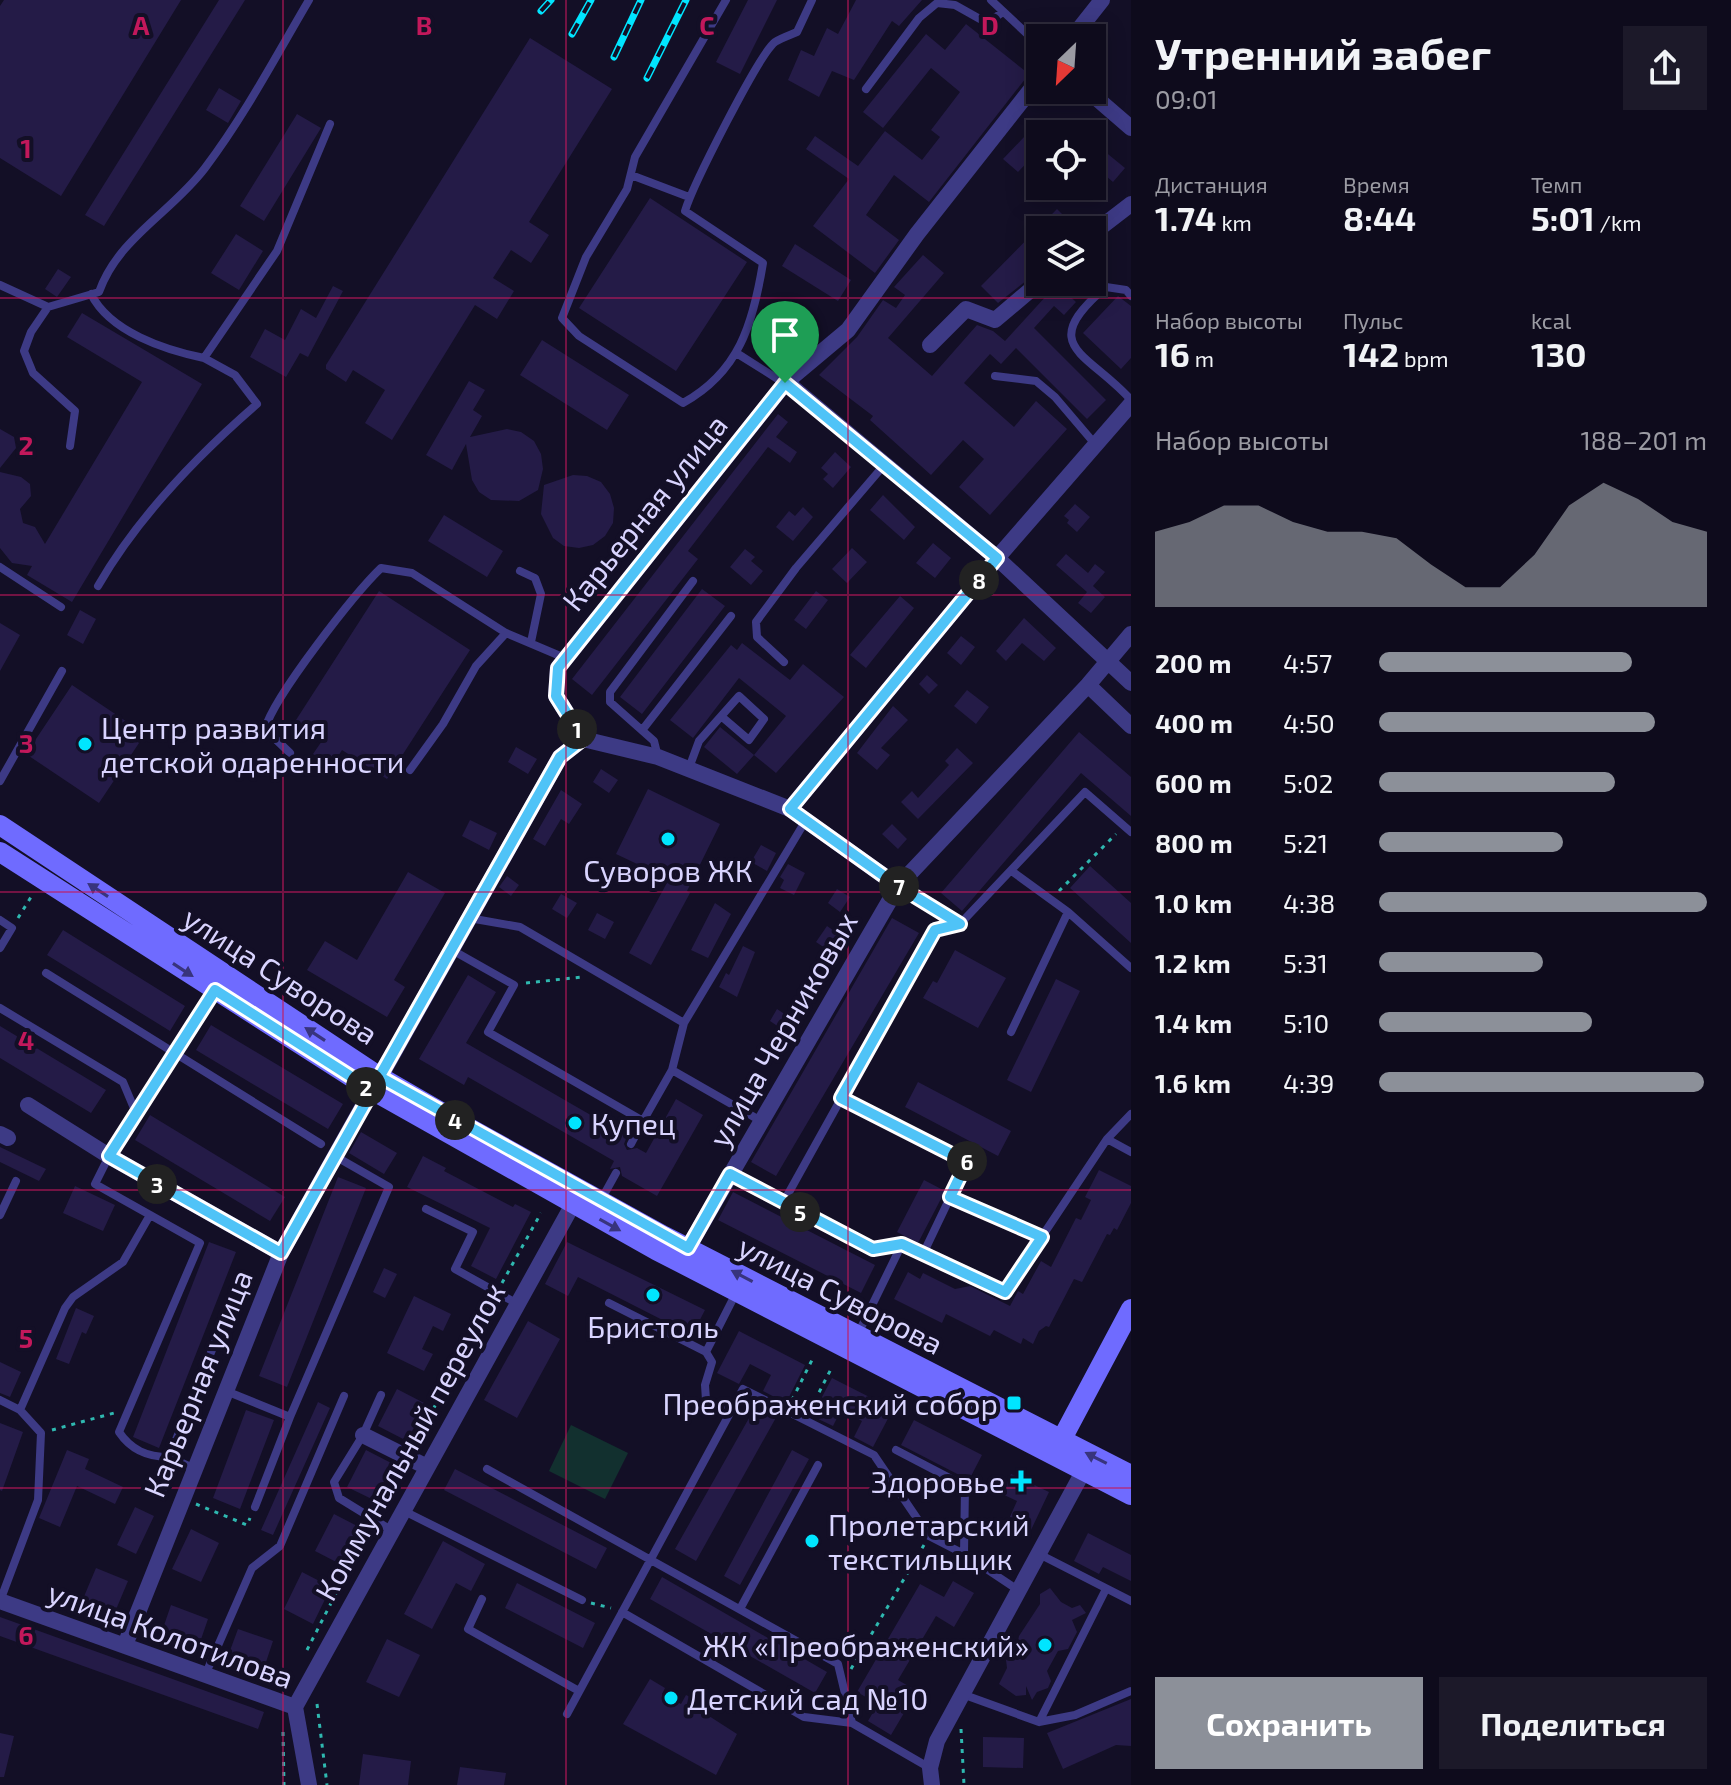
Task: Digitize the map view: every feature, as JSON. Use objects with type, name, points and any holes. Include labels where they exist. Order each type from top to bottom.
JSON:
[{"type":"main road","name":"улица Суворова","points":[[0,825],[376,1084],[857,1336],[1058,1447],[1084,1470],[1131,1495]]},
{"type":"main road","name":"улица Суворова","points":[[0,852],[215,990],[573,1204],[737,1292],[1058,1447],[1131,1475]]},
{"type":"main road","points":[[1058,1447],[1131,1309]]},
{"type":"street","points":[[1083,24],[1102,0]]},
{"type":"street","name":"Карьерная улица","points":[[125,1645],[281,1253],[327,1149],[376,1084],[560,757],[583,739],[556,696],[558,668],[786,382],[848,330],[917,234],[1026,96]]},
{"type":"street","points":[[1103,104],[1131,128]]},
{"type":"street","points":[[1106,223],[1131,204]]},
{"type":"street","points":[[930,345],[966,309],[995,320],[1026,294]]},
{"type":"street","points":[[786,382],[997,558],[1131,683]]},
{"type":"street","points":[[790,809],[997,558],[1131,402]]},
{"type":"street","name":"улица Черниковых","points":[[688,1248],[898,886],[1088,685],[1131,634]]},
{"type":"street","points":[[1088,685],[1131,726]]},
{"type":"street","points":[[583,739],[658,757],[790,809],[898,886]]},
{"type":"street","points":[[28,1105],[109,1156],[281,1253]]},
{"type":"street","name":"Коммунальный переулок","points":[[295,1707],[425,1466],[573,1204]]},
{"type":"street","points":[[363,1435],[425,1466]]},
{"type":"street","points":[[931,1777],[937,1741],[1084,1470]]},
{"type":"street","name":"улица Колотилова","points":[[0,1601],[295,1707],[309,1785]]},
{"type":"lane","points":[[70,446],[75,411],[33,373],[24,351],[31,332],[48,307],[99,292],[108,267],[144,228],[172,206],[205,168],[309,0]]},
{"type":"lane","points":[[726,0],[635,157],[627,189],[586,257],[562,318],[579,336],[683,403],[710,388],[738,354],[755,305],[763,263],[685,211],[689,197],[707,157],[773,43],[797,32],[812,0]]},
{"type":"lane","points":[[991,0],[1026,33]]},
{"type":"lane","points":[[866,89],[919,18],[937,3],[955,5],[987,23],[1003,12]]},
{"type":"lane","points":[[204,358],[277,251],[330,124]]},
{"type":"lane","points":[[631,175],[689,197]]},
{"type":"lane","points":[[0,285],[48,307]]},
{"type":"lane","points":[[1131,296],[1126,290],[1106,287],[1086,304],[1069,326],[1069,338],[1082,355],[1131,402]]},
{"type":"lane","points":[[91,294],[98,307],[123,327],[179,353],[204,358],[235,375],[257,404],[188,472],[116,555],[98,586]]},
{"type":"lane","points":[[738,354],[786,382]]},
{"type":"lane","points":[[995,376],[1036,381],[1055,397],[1096,445]]},
{"type":"lane","points":[[784,662],[757,637],[756,622],[796,568],[885,464]]},
{"type":"lane","points":[[0,567],[61,607]]},
{"type":"lane","points":[[290,753],[265,729],[269,716],[292,678],[381,568],[412,573],[506,633],[566,658]]},
{"type":"lane","points":[[520,571],[535,578],[541,594],[531,642]]},
{"type":"lane","points":[[658,757],[654,741],[610,702],[610,692],[693,581]]},
{"type":"lane","points":[[643,729],[731,616]]},
{"type":"lane","points":[[410,770],[443,724],[476,666],[506,633]]},
{"type":"lane","points":[[0,781],[62,671]]},
{"type":"lane","points":[[689,769],[699,741],[721,716],[739,696],[764,719],[749,740],[721,716]]},
{"type":"lane","points":[[783,1203],[935,930],[960,924],[1013,872],[1085,792],[1127,829]]},
{"type":"lane","points":[[631,1144],[672,1070],[684,1023],[806,820]]},
{"type":"lane","points":[[1013,872],[1068,912],[1131,968]]},
{"type":"lane","points":[[898,886],[960,924]]},
{"type":"lane","points":[[1011,1032],[1068,912]]},
{"type":"lane","points":[[469,918],[520,927],[684,1023]]},
{"type":"lane","points":[[0,920],[12,928],[0,948]]},
{"type":"lane","points":[[452,950],[514,985],[488,1032],[643,1121]]},
{"type":"lane","points":[[46,973],[389,1187],[290,1417],[255,1507]]},
{"type":"lane","points":[[195,1469],[169,1457],[157,1457],[129,1447],[119,1432],[200,1243],[95,1184],[109,1156],[215,990]]},
{"type":"lane","points":[[0,1008],[123,1082],[136,1113]]},
{"type":"lane","points":[[672,1070],[761,1121]]},
{"type":"lane","points":[[730,1174],[873,1249],[902,1244],[1005,1292],[1107,1139],[1131,1114]]},
{"type":"lane","points":[[1107,1139],[1131,1152]]},
{"type":"lane","points":[[923,1254],[967,1162]]},
{"type":"lane","points":[[600,1201],[616,1173]]},
{"type":"lane","points":[[0,1215],[16,1181]]},
{"type":"lane","points":[[950,1197],[1042,1237]]},
{"type":"lane","points":[[426,1209],[473,1232],[455,1269],[516,1303]]},
{"type":"lane","points":[[20,1410],[65,1308],[73,1297],[123,1262],[150,1215]]},
{"type":"lane","points":[[857,1336],[902,1244]]},
{"type":"lane","points":[[706,1352],[737,1292]]},
{"type":"lane","points":[[609,1303],[706,1352],[712,1362],[705,1385],[706,1400],[730,1412]]},
{"type":"lane","points":[[169,1457],[218,1335]]},
{"type":"lane","points":[[567,1714],[743,1389],[874,1455],[929,1536],[964,1554],[1018,1590]]},
{"type":"lane","points":[[226,1391],[290,1417]]},
{"type":"lane","points":[[381,1395],[363,1435],[334,1482],[339,1498],[391,1530]]},
{"type":"lane","points":[[206,1673],[252,1568],[280,1546],[344,1396]]},
{"type":"lane","points":[[0,1400],[20,1410],[41,1433],[38,1500],[0,1601]]},
{"type":"lane","points":[[896,1450],[965,1486],[964,1554]]},
{"type":"lane","points":[[740,1609],[818,1465]]},
{"type":"lane","points":[[487,1469],[838,1664],[852,1723]]},
{"type":"lane","points":[[403,1510],[582,1600]]},
{"type":"lane","points":[[1038,1554],[1131,1601]]},
{"type":"lane","points":[[1039,1722],[1106,1589]]},
{"type":"lane","points":[[482,1599],[468,1629],[579,1691]]},
{"type":"lane","points":[[622,1612],[804,1717],[852,1723],[931,1777]]},
{"type":"lane","points":[[961,1694],[1039,1722],[1075,1715],[1131,1691]]},
{"type":"path","points":[[1051,899],[1127,829]]},
{"type":"path","points":[[12,928],[31,897]]},
{"type":"path","points":[[514,985],[602,975]]},
{"type":"path","points":[[841,1098],[967,1162]]},
{"type":"path","points":[[307,1652],[407,1457],[541,1213]]},
{"type":"path","points":[[786,1411],[813,1358]]},
{"type":"path","points":[[805,1420],[832,1367]]},
{"type":"path","points":[[41,1433],[129,1409]]},
{"type":"path","points":[[843,1683],[929,1536]]},
{"type":"path","points":[[582,1600],[622,1612]]},
{"type":"path","points":[[317,1704],[327,1785]]},
{"type":"path","points":[[283,1730],[284,1785]]},
{"type":"green space","points":[[571,1425],[628,1453],[605,1499],[549,1471]]},
{"type":"building","points":[[4,0],[181,0],[61,196],[0,158],[0,6]]},
{"type":"building","points":[[219,0],[245,0],[104,226],[85,215]]},
{"type":"building","points":[[748,0],[777,0],[740,74],[716,62]]},
{"type":"building","points":[[856,0],[922,0],[899,26],[892,21],[854,80],[832,71],[819,97],[788,80],[801,50],[814,56],[827,28],[838,34]]},
{"type":"building","points":[[966,24],[1026,72],[1026,78],[929,202],[894,175],[866,215],[899,240],[875,273],[813,226],[849,179],[806,149],[815,136],[858,166],[885,131],[922,160],[940,137],[931,130],[960,92],[931,68],[883,128],[863,112],[926,34],[945,50]]},
{"type":"building","points":[[530,38],[612,89],[529,222],[549,235],[531,263],[511,250],[493,278],[514,291],[497,319],[475,305],[392,440],[365,423],[385,390],[353,370],[346,382],[326,369],[326,365]]},
{"type":"building","points":[[219,88],[241,101],[228,123],[206,110]]},
{"type":"building","points":[[297,114],[321,128],[264,221],[240,206]]},
{"type":"building","points":[[1026,137],[1026,164],[1018,172],[1003,159]]},
{"type":"building","points":[[1106,152],[1125,168],[1113,182],[1106,176]]},
{"type":"building","points":[[650,198],[747,262],[676,371],[579,308]]},
{"type":"building","points":[[1057,209],[1064,216],[1050,216]]},
{"type":"building","points":[[236,234],[263,251],[239,290],[211,273]]},
{"type":"building","points":[[1026,240],[1026,281],[998,303],[981,286]]},
{"type":"building","points":[[795,244],[851,280],[838,301],[782,266]]},
{"type":"building","points":[[923,255],[944,273],[888,338],[932,376],[977,325],[993,331],[1005,341],[1046,296],[1070,296],[1076,302],[1064,315],[1054,306],[1034,328],[1106,400],[1087,419],[1016,348],[1001,364],[990,354],[964,383],[1014,427],[1036,401],[1067,429],[990,515],[959,487],[984,459],[963,440],[931,475],[870,420],[873,416],[819,375],[857,337],[883,300],[896,308],[905,295],[894,287]]},
{"type":"building","points":[[58,269],[71,277],[57,297],[45,289]]},
{"type":"building","points":[[333,286],[343,291],[308,357],[300,353],[286,377],[250,357],[265,329],[285,340],[301,309],[316,318]]},
{"type":"building","points":[[1118,296],[1131,306],[1131,358],[1121,369],[1083,333]]},
{"type":"building","points":[[82,313],[202,384],[72,602],[27,575],[32,566],[12,563],[0,548],[0,472],[21,477],[30,484],[31,496],[20,509],[23,523],[35,527],[45,544],[142,382],[67,337]]},
{"type":"building","points":[[795,319],[808,331],[785,357],[772,345]]},
{"type":"building","points":[[542,340],[629,395],[607,430],[520,375]]},
{"type":"building","points":[[469,381],[485,390],[473,410],[482,416],[470,437],[507,429],[521,432],[534,441],[541,454],[543,469],[538,490],[519,501],[491,500],[479,492],[472,480],[466,444],[452,470],[426,455]]},
{"type":"building","points":[[778,414],[788,422],[776,437],[797,452],[790,463],[768,447],[688,551],[698,559],[592,695],[572,679]]},
{"type":"building","points":[[0,429],[14,437],[16,448],[0,468]]},
{"type":"building","points":[[835,452],[851,467],[833,488],[823,479],[828,474],[821,468]]},
{"type":"building","points":[[573,475],[587,476],[601,482],[610,494],[614,508],[613,523],[605,536],[593,545],[579,548],[564,546],[553,538],[541,514],[544,485]]},
{"type":"building","points":[[883,495],[915,527],[904,540],[870,510]]},
{"type":"building","points":[[1075,504],[1090,517],[1077,532],[1064,516]]},
{"type":"building","points":[[803,507],[813,517],[793,541],[776,527],[789,511],[795,516]]},
{"type":"building","points":[[444,515],[503,551],[487,577],[428,541]]},
{"type":"building","points":[[933,543],[951,558],[935,578],[916,563]]},
{"type":"building","points":[[852,548],[867,562],[847,583],[832,569]]},
{"type":"building","points":[[745,549],[755,557],[751,561],[763,571],[751,585],[730,567]]},
{"type":"building","points":[[1066,554],[1088,573],[1095,564],[1105,572],[1093,586],[1105,597],[1091,613],[1078,603],[1087,592],[1056,565]]},
{"type":"building","points":[[702,589],[725,606],[642,714],[620,697]]},
{"type":"building","points":[[379,591],[470,650],[387,779],[342,750],[332,766],[313,754],[324,738],[296,720]]},
{"type":"building","points":[[816,591],[828,600],[806,629],[794,620]]},
{"type":"building","points":[[900,596],[914,608],[866,668],[850,655]]},
{"type":"building","points":[[80,610],[96,619],[83,644],[67,635]]},
{"type":"building","points":[[1024,618],[1056,648],[1044,661],[1022,643],[1006,661],[996,651]]},
{"type":"building","points":[[0,623],[20,635],[0,671]]},
{"type":"building","points":[[961,636],[975,647],[961,665],[947,653]]},
{"type":"building","points":[[742,643],[790,680],[803,664],[844,697],[776,773],[754,755],[786,716],[739,678],[693,738],[670,720],[731,645],[737,650]]},
{"type":"building","points":[[927,675],[938,685],[929,694],[919,684]]},
{"type":"building","name":"Центр развития детской одаренности","points":[[72,685],[145,734],[99,803],[26,754]]},
{"type":"building","points":[[967,690],[989,707],[976,724],[954,706]]},
{"type":"building","points":[[893,706],[908,720],[881,748],[890,755],[877,770],[857,753]]},
{"type":"building","points":[[720,727],[754,755],[737,774],[704,747]]},
{"type":"building","points":[[1079,732],[1131,777],[1131,816],[1081,773],[962,911],[941,893]]},
{"type":"building","points":[[516,747],[537,759],[528,774],[508,762]]},
{"type":"building","points":[[957,748],[973,763],[918,819],[901,802],[912,791],[918,798],[949,765],[945,761]]},
{"type":"building","points":[[601,769],[618,780],[609,793],[593,782]]},
{"type":"building","name":"Суворов ЖК","points":[[648,789],[720,824],[687,891],[690,893],[651,965],[629,953],[669,879],[616,854]]},
{"type":"building","points":[[561,790],[582,804],[569,824],[561,819],[545,846],[533,839]]},
{"type":"building","points":[[470,820],[497,833],[489,850],[462,836]]},
{"type":"building","points":[[892,824],[907,839],[898,849],[882,834]]},
{"type":"building","points":[[761,845],[776,853],[767,871],[751,862]]},
{"type":"building","points":[[788,864],[805,873],[794,895],[780,888],[784,880],[780,877]]},
{"type":"building","points":[[1090,866],[1131,903],[1131,943],[1070,888]]},
{"type":"building","points":[[408,872],[445,893],[394,980],[405,987],[387,1017],[307,970],[325,941],[357,960]]},
{"type":"building","points":[[507,876],[519,885],[511,896],[499,887]]},
{"type":"building","points":[[837,889],[850,897],[840,912],[828,903]]},
{"type":"building","points":[[561,894],[577,903],[567,918],[552,909]]},
{"type":"building","points":[[715,903],[731,914],[708,958],[691,950]]},
{"type":"building","points":[[597,913],[614,922],[605,939],[588,930]]},
{"type":"building","points":[[892,918],[919,933],[776,1176],[751,1162]]},
{"type":"building","points":[[827,926],[844,938],[834,954],[816,942]]},
{"type":"building","points":[[63,930],[185,1006],[170,1031],[47,955]]},
{"type":"building","points":[[743,946],[755,952],[737,997],[719,987],[726,973],[729,975]]},
{"type":"building","points":[[955,950],[1006,978],[978,1028],[923,998],[933,981],[937,983]]},
{"type":"building","points":[[468,975],[496,992],[466,1043],[627,1136],[624,1144],[627,1150],[637,1148],[646,1153],[676,1099],[703,1115],[657,1196],[622,1176],[620,1167],[610,1169],[614,1161],[468,1077],[464,1085],[419,1059]]},
{"type":"building","points":[[1056,979],[1080,991],[1031,1092],[1007,1080]]},
{"type":"building","points":[[777,1009],[792,1019],[785,1031],[770,1021]]},
{"type":"building","points":[[211,1025],[343,1104],[328,1129],[196,1050]]},
{"type":"building","points":[[0,1026],[106,1090],[91,1113],[0,1058]]},
{"type":"building","points":[[918,1082],[1011,1131],[998,1156],[905,1107]]},
{"type":"building","points":[[150,1115],[285,1197],[270,1221],[135,1140]]},
{"type":"building","points":[[361,1132],[397,1153],[384,1174],[349,1153]]},
{"type":"building","points":[[0,1147],[46,1169],[39,1181],[0,1162]]},
{"type":"building","points":[[423,1156],[446,1168],[444,1171],[513,1207],[515,1204],[531,1212],[496,1279],[471,1266],[490,1228],[407,1187]]},
{"type":"building","points":[[1099,1170],[1131,1186],[1131,1203],[1117,1230],[1114,1228],[1110,1235],[1107,1234],[1082,1282],[1074,1279],[1049,1327],[1039,1331],[1033,1344],[1023,1338],[1021,1344],[994,1330],[990,1336],[946,1314],[942,1323],[894,1299],[908,1272],[920,1279],[923,1273],[955,1289],[970,1286],[1010,1306],[1018,1291],[1023,1294],[1041,1261],[1051,1267],[1076,1218],[1081,1220],[1091,1200],[1085,1197]]},
{"type":"building","points":[[338,1177],[366,1188],[287,1387],[259,1376]]},
{"type":"building","points":[[924,1180],[945,1191],[918,1243],[897,1232]]},
{"type":"building","points":[[75,1186],[115,1205],[103,1231],[63,1213]]},
{"type":"building","points":[[733,1192],[875,1265],[861,1293],[718,1220]]},
{"type":"building","points":[[209,1242],[236,1252],[159,1448],[133,1437]]},
{"type":"building","points":[[567,1242],[705,1310],[692,1335],[578,1277],[568,1296],[545,1284]]},
{"type":"building","points":[[384,1268],[397,1274],[385,1298],[373,1292]]},
{"type":"building","points":[[414,1296],[451,1314],[443,1331],[433,1326],[422,1349],[433,1354],[424,1371],[387,1353]]},
{"type":"building","points":[[76,1308],[94,1316],[86,1334],[82,1332],[69,1364],[56,1359]]},
{"type":"building","points":[[528,1321],[560,1339],[517,1418],[484,1400]]},
{"type":"building","points":[[739,1331],[805,1365],[786,1403],[763,1391],[771,1375],[750,1364],[739,1384],[717,1373]]},
{"type":"building","points":[[0,1362],[21,1372],[10,1397],[0,1393]]},
{"type":"building","points":[[832,1378],[893,1409],[873,1447],[854,1437],[862,1421],[841,1410],[833,1426],[812,1416]]},
{"type":"building","points":[[397,1389],[426,1404],[407,1441],[378,1426]]},
{"type":"building","points":[[318,1402],[330,1408],[273,1535],[261,1530]]},
{"type":"building","points":[[757,1404],[778,1414],[696,1561],[675,1549]]},
{"type":"building","points":[[246,1410],[274,1420],[240,1509],[213,1498]]},
{"type":"building","points":[[914,1420],[982,1455],[969,1480],[901,1445]]},
{"type":"building","points":[[0,1423],[23,1432],[2,1491],[0,1490]]},
{"type":"building","points":[[67,1450],[89,1459],[85,1469],[123,1487],[115,1504],[77,1486],[60,1527],[39,1518]]},
{"type":"building","points":[[366,1450],[395,1465],[376,1501],[347,1487]]},
{"type":"building","points":[[792,1450],[809,1459],[740,1585],[724,1576]]},
{"type":"building","points":[[160,1467],[175,1475],[165,1494],[150,1486]]},
{"type":"building","points":[[455,1469],[607,1548],[596,1569],[444,1490]]},
{"type":"building","points":[[1011,1474],[1049,1492],[1031,1530],[1009,1519],[1017,1501],[1002,1494]]},
{"type":"building","points":[[135,1507],[154,1516],[136,1554],[117,1545]]},
{"type":"building","points":[[334,1514],[363,1529],[344,1566],[315,1551]]},
{"type":"building","points":[[191,1529],[219,1543],[201,1582],[172,1569]]},
{"type":"building","points":[[1088,1533],[1131,1555],[1131,1581],[1103,1567],[1099,1574],[1074,1561]]},
{"type":"building","points":[[443,1541],[485,1564],[471,1591],[456,1583],[432,1629],[404,1614]]},
{"type":"building","points":[[96,1568],[128,1581],[112,1619],[80,1606]]},
{"type":"building","points":[[302,1572],[331,1587],[313,1624],[284,1609]]},
{"type":"building","points":[[662,1577],[827,1672],[815,1693],[650,1599]]},
{"type":"building","points":[[953,1581],[974,1593],[954,1627],[936,1616],[898,1680],[917,1691],[891,1735],[868,1721],[878,1704],[857,1692],[920,1584],[944,1597]]},
{"type":"building","points":[[517,1583],[595,1623],[583,1648],[505,1608]]},
{"type":"building","name":"ЖК «Преображенский»","points":[[1050,1588],[1061,1602],[1072,1608],[1080,1605],[1086,1613],[1072,1620],[1077,1632],[1068,1649],[1058,1651],[1047,1671],[1051,1681],[1048,1688],[1037,1692],[1032,1700],[1026,1686],[1026,1695],[1016,1696],[999,1684],[1007,1668],[1006,1660],[1016,1651],[1019,1636],[1040,1604],[1040,1594]]},
{"type":"building","points":[[171,1605],[208,1619],[198,1648],[161,1634]]},
{"type":"building","points":[[0,1617],[264,1712],[258,1729],[0,1636]]},
{"type":"building","points":[[238,1629],[273,1641],[264,1668],[228,1656]]},
{"type":"building","points":[[387,1639],[420,1655],[399,1697],[366,1682]]},
{"type":"building","points":[[650,1679],[665,1688],[662,1694],[681,1704],[686,1695],[714,1708],[709,1716],[737,1734],[716,1775],[623,1724]]},
{"type":"building","name":"ЖК «Преображенский»","points":[[1131,1699],[1131,1746],[1116,1745],[1063,1769],[1047,1733]]},
{"type":"building","points":[[0,1733],[14,1736],[4,1777],[0,1777]]},
{"type":"building","points":[[983,1737],[1024,1738],[1023,1768],[983,1767]]},
{"type":"building","points":[[363,1754],[411,1761],[408,1785],[359,1785]]},
{"type":"building","points":[[460,1767],[506,1773],[504,1785],[457,1785]]},
{"type":"railway","points":[[541,11],[551,0]]},
{"type":"railway","points":[[572,34],[591,0]]},
{"type":"railway","points":[[614,57],[641,0]]},
{"type":"railway","points":[[647,78],[686,0]]},
{"type":"place","name":"Центр развития детской одаренности","points":[[85,744]]},
{"type":"place","name":"Суворов ЖК","points":[[668,839]]},
{"type":"place","name":"Купец","points":[[575,1123]]},
{"type":"place","name":"Бристоль","points":[[653,1295]]},
{"type":"place","name":"Преображенский собор","points":[[1014,1403]]},
{"type":"place","name":"Здоровье","points":[[1021,1481]]},
{"type":"place","name":"Пролетарский текстильщик","points":[[812,1541]]},
{"type":"place","name":"ЖК «Преображенский»","points":[[1045,1645]]},
{"type":"place","name":"Детский сад №10","points":[[671,1698]]},
{"type":"route","points":[[785,383],[997,558],[790,809],[898,886],[960,924],[935,930],[841,1098],[967,1162],[950,1197],[1042,1237],[1005,1292],[902,1244],[873,1249],[730,1174],[688,1248],[380,1077],[333,1155],[281,1253],[109,1156],[215,990],[372,1090],[560,757],[583,739],[556,696],[558,668],[785,383]]}]
